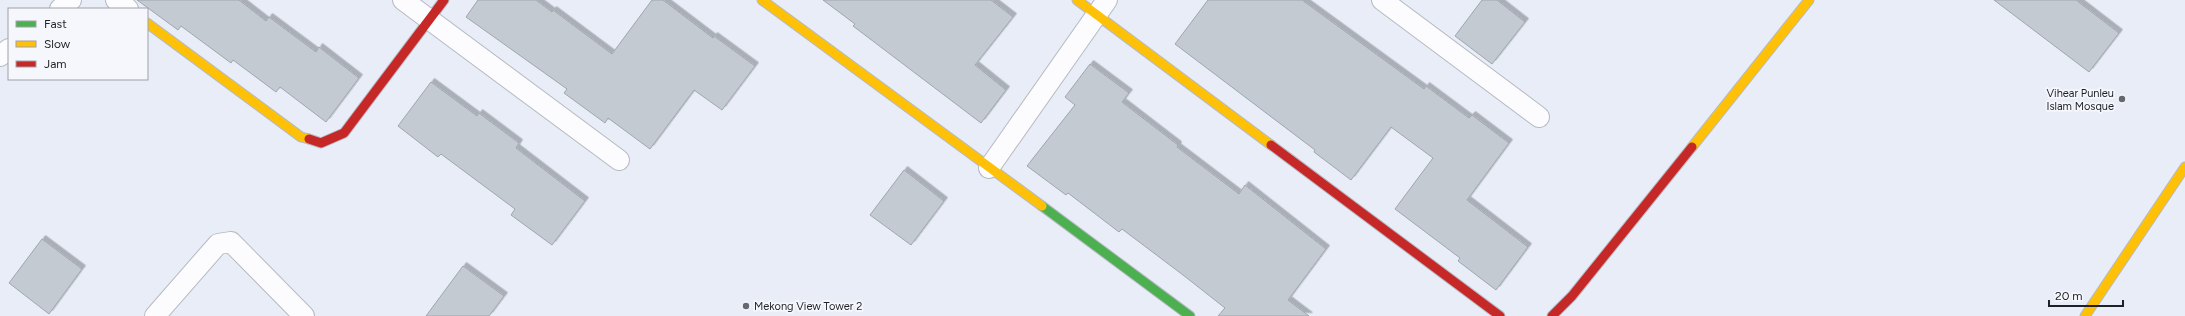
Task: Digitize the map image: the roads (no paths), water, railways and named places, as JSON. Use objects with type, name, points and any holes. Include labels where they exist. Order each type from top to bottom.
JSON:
[{"type":"street","points":[[61,8],[71,0]]},
{"type":"street","points":[[116,0],[127,8]]},
{"type":"street","points":[[403,0],[619,160]]},
{"type":"street","points":[[148,24],[301,137],[321,143],[344,133],[444,0]]},
{"type":"street","points":[[762,0],[1190,316]]},
{"type":"street","points":[[1077,0],[1102,7],[1500,316]]},
{"type":"street","points":[[1382,0],[1539,117]]},
{"type":"street","points":[[1552,316],[1572,296],[1809,0]]},
{"type":"street","points":[[989,168],[1102,7]]},
{"type":"street","points":[[0,56],[8,50]]},
{"type":"street","points":[[2084,316],[2185,166]]},
{"type":"street","points":[[155,316],[218,244],[231,242],[304,316]]},
{"type":"place","name":"Vihear Punleu Islam Mosque","points":[[2122,99]]},
{"type":"place","name":"Mekong View Tower 2","points":[[746,306]]}]
